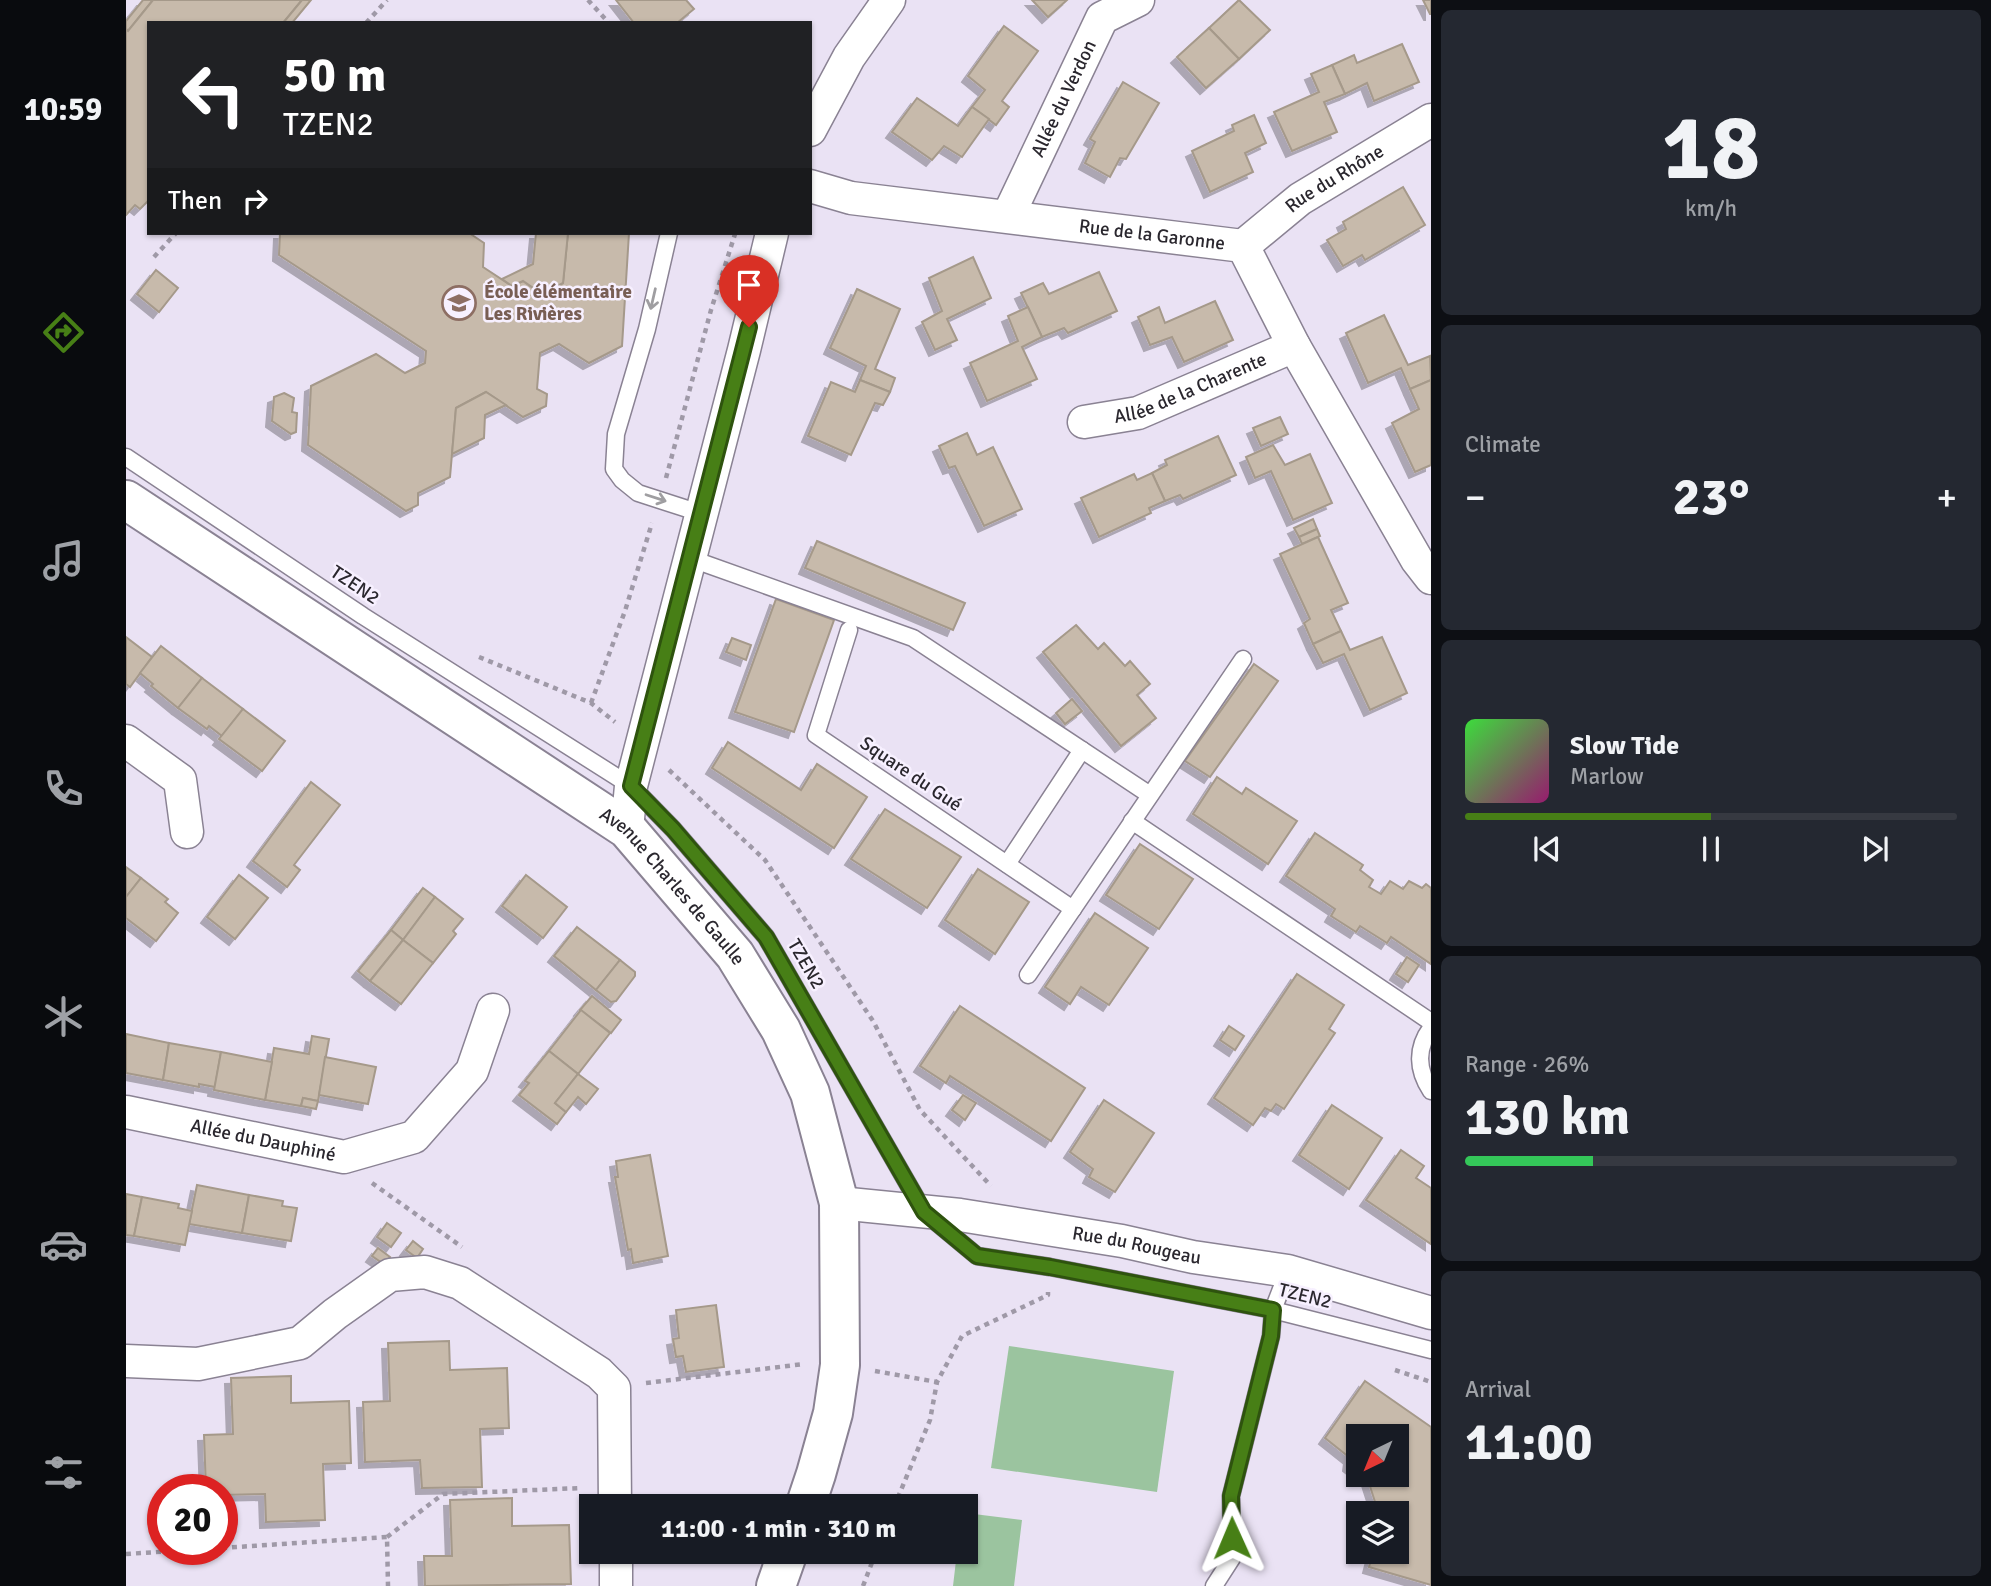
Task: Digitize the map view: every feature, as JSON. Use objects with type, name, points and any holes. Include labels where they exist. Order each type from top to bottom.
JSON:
[{"type":"street","points":[[812,126],[849,57],[889,0]]},
{"type":"street","name":"Allée du Verdon","points":[[1008,216],[1102,18],[1138,0]]},
{"type":"street","name":"Rue du Rhône","points":[[1243,246],[1300,200],[1431,120]]},
{"type":"street","name":"Rue de la Garonne","points":[[812,187],[851,198],[1243,246],[1294,346],[1417,560],[1431,578]]},
{"type":"street","points":[[627,830],[631,786],[772,235]]},
{"type":"street","name":"Allée de la Charente","points":[[1084,422],[1138,413],[1294,346]]},
{"type":"street","name":"Avenue Charles de Gaulle","points":[[126,500],[627,830],[735,954],[781,1030],[810,1093],[839,1203],[840,1365],[833,1413],[809,1494]]},
{"type":"street","points":[[126,741],[180,780],[187,832]]},
{"type":"street","name":"Allée du Dauphiné","points":[[126,1112],[344,1157],[414,1138],[472,1071],[493,1010]]},
{"type":"street","name":"Rue du Rougeau","points":[[839,1203],[960,1215],[1288,1271],[1431,1313]]},
{"type":"street","points":[[126,1361],[198,1364],[300,1343],[390,1275],[425,1272],[460,1283],[600,1373],[614,1388],[615,1494]]},
{"type":"street","points":[[616,1564],[616,1586]]},
{"type":"street","points":[[776,1586],[784,1564]]},
{"type":"lane","points":[[669,235],[647,328],[616,434],[614,468],[622,480],[638,493],[701,513]]},
{"type":"lane","name":"TZEN2","points":[[126,457],[363,616],[631,786],[673,829],[766,937],[924,1212],[977,1256],[1050,1267],[1273,1310],[1431,1350]]},
{"type":"lane","points":[[688,558],[913,638],[1150,795]]},
{"type":"lane","name":"Square du Gué","points":[[849,631],[817,734],[1073,909]]},
{"type":"lane","points":[[1028,975],[1243,659]]},
{"type":"lane","points":[[1007,864],[1082,750]]},
{"type":"lane","points":[[1132,821],[1431,1025],[1422,1044],[1419,1060],[1422,1076],[1431,1091]]},
{"type":"lane","points":[[1214,1586],[1232,1558],[1231,1496],[1271,1336],[1273,1310],[1288,1271]]},
{"type":"path","points":[[368,21],[387,0]]},
{"type":"path","points":[[588,0],[606,21]]},
{"type":"path","points":[[154,257],[174,235]]},
{"type":"path","points":[[591,703],[625,611],[734,235]]},
{"type":"path","points":[[1048,1294],[1058,1297]]},
{"type":"path","points":[[614,1388],[797,1363],[840,1365],[937,1382]]},
{"type":"path","points":[[1394,1370],[1431,1382]]},
{"type":"path","points":[[238,1547],[387,1537],[443,1494],[579,1496]]},
{"type":"path","points":[[387,1537],[388,1586]]},
{"type":"path","points":[[126,1554],[147,1553]]},
{"type":"path","points":[[863,1586],[871,1564]]},
{"type":"green space","points":[[1009,1346],[1174,1371],[1157,1492],[991,1468]]},
{"type":"green space","points":[[978,1514],[1022,1520],[1014,1586],[953,1586],[956,1564],[978,1564]]},
{"type":"building","points":[[143,0],[153,0],[128,31],[126,21]]},
{"type":"building","points":[[153,0],[302,0],[285,21],[147,21],[147,202],[140,209],[135,205],[126,215],[126,29],[128,31]]},
{"type":"building","points":[[302,0],[311,0],[294,21],[285,21]]},
{"type":"building","points":[[616,0],[686,0],[694,9],[679,21],[632,21]]},
{"type":"building","points":[[1032,0],[1067,0],[1048,17]]},
{"type":"building","points":[[1239,0],[1270,30],[1239,59],[1209,28]]},
{"type":"building","points":[[1423,0],[1431,0],[1431,14],[1430,14]]},
{"type":"building","points":[[1004,26],[1038,51],[1002,101],[1009,107],[996,125],[972,107],[985,90],[968,76]]},
{"type":"building","points":[[1209,28],[1239,59],[1206,88],[1177,57]]},
{"type":"building","points":[[1402,44],[1419,82],[1374,101],[1367,83],[1345,94],[1332,65],[1354,55],[1357,63]]},
{"type":"building","points":[[1332,65],[1345,94],[1324,102],[1337,132],[1292,151],[1274,112],[1319,92],[1311,74]]},
{"type":"building","points":[[1123,82],[1159,103],[1126,159],[1120,158],[1110,177],[1085,163],[1095,142],[1090,139]]},
{"type":"building","points":[[917,98],[958,126],[972,107],[989,119],[962,157],[944,146],[932,160],[892,132]]},
{"type":"building","points":[[1254,115],[1266,143],[1245,153],[1253,172],[1210,192],[1192,151],[1234,131],[1232,125]]},
{"type":"building","points":[[1403,187],[1425,225],[1365,260],[1362,255],[1343,266],[1327,240],[1346,229],[1343,222]]},
{"type":"building","points":[[280,235],[472,235],[484,243],[483,267],[512,286],[523,281],[542,294],[563,283],[568,235],[629,235],[622,346],[589,363],[559,344],[540,353],[537,389],[547,394],[546,406],[523,417],[486,392],[456,408],[450,477],[418,493],[418,505],[406,511],[308,445],[311,386],[376,354],[405,373],[425,363],[426,351],[279,255]]},
{"type":"building","points":[[536,235],[568,235],[563,283],[542,294],[523,281],[512,286],[502,279],[533,264]]},
{"type":"building","points":[[973,257],[991,298],[947,319],[957,340],[935,350],[922,322],[942,311],[929,278]]},
{"type":"building","points":[[156,270],[178,288],[159,312],[137,294]]},
{"type":"building","points":[[1099,272],[1117,311],[1068,333],[1064,328],[1042,337],[1021,293],[1043,283],[1049,294]]},
{"type":"building","points":[[857,289],[900,309],[875,369],[895,378],[890,392],[860,380],[866,366],[830,348]]},
{"type":"building","points":[[1215,301],[1233,340],[1184,362],[1172,337],[1150,345],[1138,317],[1159,307],[1165,323]]},
{"type":"building","points":[[1028,307],[1042,337],[1022,347],[1037,379],[987,401],[970,363],[1018,341],[1008,316]]},
{"type":"building","points":[[1384,315],[1408,365],[1430,356],[1431,380],[1410,389],[1401,368],[1368,383],[1346,333]]},
{"type":"building","points":[[860,380],[890,392],[883,405],[875,403],[851,455],[808,436],[831,382],[855,392]]},
{"type":"building","points":[[1431,380],[1431,465],[1415,472],[1392,423],[1419,409],[1410,389]]},
{"type":"building","points":[[486,392],[506,405],[485,415],[484,438],[452,454],[456,408]]},
{"type":"building","points":[[284,393],[294,398],[292,412],[297,413],[296,432],[291,434],[272,421],[274,397]]},
{"type":"building","points":[[1280,417],[1288,434],[1261,446],[1253,428]]},
{"type":"building","points":[[967,433],[977,455],[993,447],[1022,509],[984,526],[955,466],[949,468],[939,446]]},
{"type":"building","points":[[1218,436],[1236,475],[1183,499],[1180,495],[1165,501],[1152,473],[1167,465],[1165,460]]},
{"type":"building","points":[[1273,445],[1285,465],[1310,454],[1332,503],[1293,520],[1271,471],[1255,478],[1246,457]]},
{"type":"building","points":[[1152,473],[1165,501],[1149,508],[1151,513],[1099,537],[1081,498],[1134,474],[1137,480]]},
{"type":"building","points":[[1313,519],[1317,529],[1299,537],[1294,528]]},
{"type":"building","points":[[1317,529],[1320,536],[1302,544],[1299,537]]},
{"type":"building","points":[[1318,537],[1348,603],[1331,610],[1341,631],[1313,644],[1304,623],[1310,619],[1280,554]]},
{"type":"building","points":[[817,541],[965,603],[953,630],[805,568]]},
{"type":"building","points":[[776,599],[834,620],[794,732],[735,712]]},
{"type":"building","points":[[1076,625],[1098,649],[1104,643],[1125,666],[1130,661],[1150,684],[1137,695],[1156,718],[1121,746],[1043,652]]},
{"type":"building","points":[[1341,631],[1350,650],[1382,637],[1407,693],[1370,710],[1344,654],[1323,663],[1313,644]]},
{"type":"building","points":[[126,637],[152,657],[130,687],[126,684]]},
{"type":"building","points":[[732,638],[751,645],[746,660],[726,652]]},
{"type":"building","points":[[161,646],[202,678],[178,708],[151,686],[153,684],[140,673]]},
{"type":"building","points":[[1254,664],[1278,681],[1210,777],[1185,761]]},
{"type":"building","points":[[202,678],[243,709],[222,736],[209,726],[207,729],[178,708]]},
{"type":"building","points":[[1072,699],[1082,711],[1065,724],[1056,713]]},
{"type":"building","points":[[243,709],[285,741],[262,771],[219,739]]},
{"type":"building","points":[[728,742],[801,790],[817,764],[867,797],[834,848],[712,768]]},
{"type":"building","points":[[1217,777],[1242,794],[1246,788],[1297,821],[1268,864],[1193,814]]},
{"type":"building","points":[[311,782],[340,805],[294,865],[300,870],[287,887],[253,861]]},
{"type":"building","points":[[885,809],[961,857],[927,908],[851,859]]},
{"type":"building","points":[[1315,833],[1363,865],[1360,870],[1373,880],[1369,887],[1381,894],[1390,881],[1403,889],[1409,881],[1422,888],[1426,884],[1431,888],[1431,964],[1391,937],[1387,943],[1360,926],[1356,932],[1331,916],[1335,909],[1286,876]]},
{"type":"building","points":[[1140,844],[1193,879],[1159,929],[1106,895]]},
{"type":"building","points":[[126,867],[141,878],[126,897]]},
{"type":"building","points":[[978,869],[1029,902],[995,954],[945,920]]},
{"type":"building","points":[[239,875],[268,898],[235,939],[207,917]]},
{"type":"building","points":[[526,875],[567,907],[543,938],[502,906]]},
{"type":"building","points":[[141,878],[168,899],[165,902],[178,913],[156,941],[126,918],[126,897]]},
{"type":"building","points":[[423,888],[435,897],[403,940],[391,930]]},
{"type":"building","points":[[435,897],[463,919],[453,931],[456,934],[433,963],[403,940]]},
{"type":"building","points":[[1095,913],[1148,948],[1109,1005],[1081,987],[1070,1004],[1045,987]]},
{"type":"building","points":[[577,927],[620,960],[596,990],[554,956]]},
{"type":"building","points":[[391,930],[403,940],[370,981],[358,971]]},
{"type":"building","points":[[403,940],[433,963],[401,1004],[370,981]]},
{"type":"building","points":[[1407,957],[1419,965],[1408,982],[1396,974]]},
{"type":"building","points":[[620,960],[635,972],[635,976],[616,1001],[611,1002],[596,990]]},
{"type":"building","points":[[1297,974],[1344,1005],[1329,1029],[1335,1033],[1284,1109],[1276,1104],[1271,1111],[1265,1108],[1253,1125],[1214,1098]]},
{"type":"building","points":[[592,996],[621,1020],[611,1033],[580,1010]]},
{"type":"building","points":[[960,1006],[1085,1088],[1051,1141],[950,1076],[946,1083],[920,1066]]},
{"type":"building","points":[[581,1010],[610,1033],[578,1074],[549,1051]]},
{"type":"building","points":[[1229,1026],[1244,1036],[1235,1050],[1220,1040]]},
{"type":"building","points":[[126,1034],[169,1043],[163,1080],[126,1073]]},
{"type":"building","points":[[312,1036],[329,1039],[318,1101],[303,1098],[301,1106],[265,1100],[274,1048],[309,1054]]},
{"type":"building","points":[[169,1043],[221,1052],[215,1087],[199,1084],[199,1087],[163,1080]]},
{"type":"building","points":[[549,1051],[578,1074],[555,1103],[566,1112],[557,1124],[519,1095],[529,1083],[525,1081]]},
{"type":"building","points":[[221,1052],[272,1062],[265,1100],[214,1090]]},
{"type":"building","points":[[325,1057],[376,1067],[368,1104],[319,1095]]},
{"type":"building","points":[[578,1074],[598,1089],[586,1104],[578,1097],[566,1112],[555,1103]]},
{"type":"building","points":[[963,1095],[976,1103],[965,1120],[952,1110]]},
{"type":"building","points":[[303,1098],[318,1101],[316,1109],[301,1106]]},
{"type":"building","points":[[1104,1100],[1154,1133],[1115,1192],[1089,1177],[1093,1169],[1070,1152]]},
{"type":"building","points":[[1332,1105],[1382,1138],[1349,1189],[1299,1155]]},
{"type":"building","points":[[1401,1150],[1424,1166],[1416,1178],[1431,1188],[1431,1244],[1366,1200]]},
{"type":"building","points":[[650,1155],[668,1256],[633,1263],[631,1249],[628,1250],[615,1177],[618,1177],[616,1161]]},
{"type":"building","points":[[197,1185],[249,1195],[242,1233],[189,1224]]},
{"type":"building","points":[[126,1194],[142,1197],[134,1236],[126,1235]]},
{"type":"building","points":[[249,1195],[283,1201],[282,1206],[297,1208],[291,1241],[242,1233]]},
{"type":"building","points":[[142,1197],[179,1204],[178,1208],[192,1211],[185,1245],[134,1236]]},
{"type":"building","points":[[387,1223],[401,1233],[391,1247],[377,1237]]},
{"type":"building","points":[[413,1241],[423,1249],[417,1258],[406,1250]]},
{"type":"building","points":[[378,1248],[390,1257],[385,1265],[372,1256]]},
{"type":"building","points":[[716,1305],[724,1367],[686,1372],[683,1356],[676,1357],[673,1339],[679,1338],[676,1310]]},
{"type":"building","points":[[449,1341],[450,1370],[507,1368],[509,1428],[480,1429],[482,1487],[422,1488],[420,1460],[365,1462],[363,1402],[390,1401],[388,1343]]},
{"type":"building","points":[[291,1376],[291,1403],[349,1401],[351,1463],[323,1464],[325,1520],[266,1522],[265,1494],[238,1495],[238,1474],[205,1474],[204,1435],[233,1434],[231,1378]]},
{"type":"building","points":[[1365,1381],[1431,1427],[1431,1585],[1369,1567],[1370,1564],[1409,1564],[1409,1501],[1375,1501],[1371,1488],[1409,1488],[1409,1424],[1346,1424],[1346,1455],[1325,1438]]},
{"type":"building","points":[[512,1498],[512,1526],[569,1525],[571,1584],[425,1586],[424,1556],[452,1556],[450,1500]]},
{"type":"place","name":"École élémentaire Les Rivières","points":[[459,303]]},
{"type":"route","points":[[749,327],[631,786],[673,829],[766,937],[924,1212],[977,1256],[1050,1267],[1273,1310],[1271,1336],[1231,1496],[1232,1538]]}]
